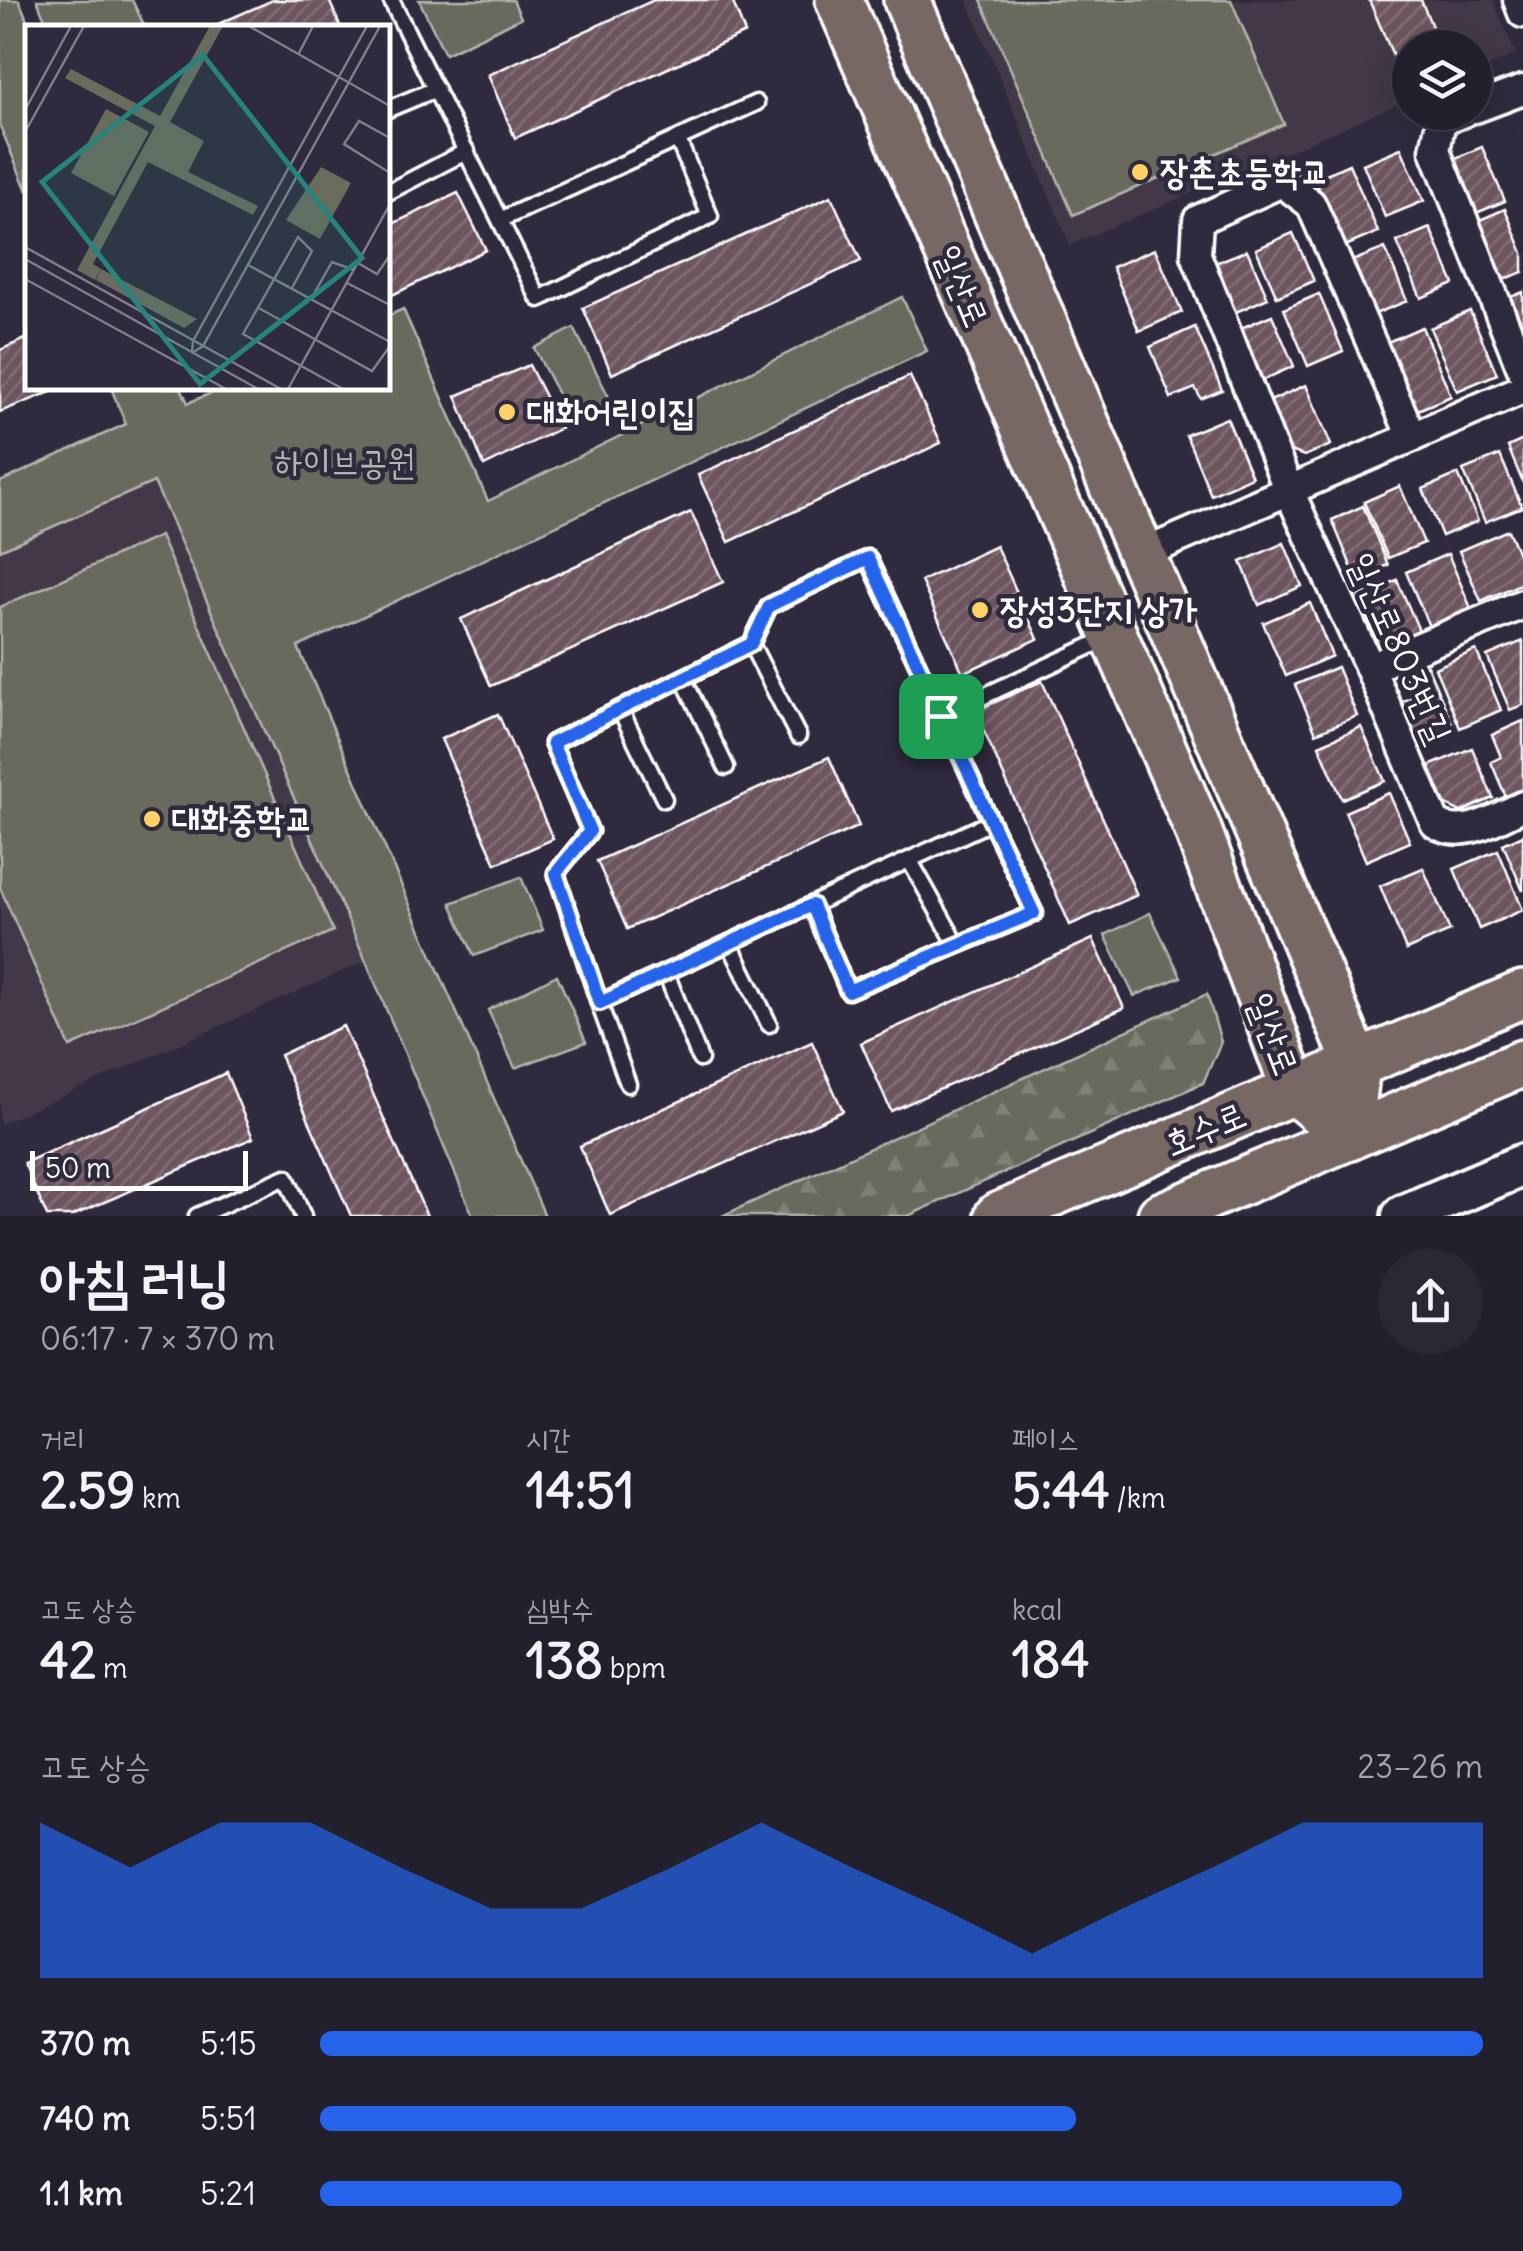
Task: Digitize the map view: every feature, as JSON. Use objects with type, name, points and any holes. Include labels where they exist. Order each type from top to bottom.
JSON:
[{"type":"main road","name":"일산로","points":[[839,0],[1205,848],[1295,1091],[1348,1137]]},
{"type":"main road","name":"일산로","points":[[907,0],[1357,1064],[1348,1137]]},
{"type":"main road","points":[[1205,848],[1240,869],[1270,936],[1278,938],[1285,932],[1289,901]]},
{"type":"main road","name":"호수로","points":[[998,1216],[1523,994]]},
{"type":"main road","name":"호수로","points":[[1161,1216],[1348,1137],[1520,1054]]},
{"type":"main road","points":[[1402,1216],[1523,1165]]},
{"type":"street","points":[[1518,0],[1523,12]]},
{"type":"street","points":[[1492,102],[1523,90]]},
{"type":"street","points":[[1445,130],[1435,150],[1523,371]]},
{"type":"street","name":"일산로803번길","points":[[1412,438],[1311,204],[1282,182],[1198,220],[1196,256],[1289,490],[1435,822],[1447,830],[1466,831],[1523,806]]},
{"type":"street","points":[[1142,554],[1523,389]]},
{"type":"street","points":[[1370,668],[1523,604]]},
{"type":"lane","points":[[391,0],[540,298],[710,216],[678,140]]},
{"type":"lane","points":[[390,108],[436,89]]},
{"type":"lane","points":[[502,219],[756,103]]},
{"type":"lane","points":[[390,191],[467,150]]},
{"type":"lane","points":[[628,1084],[556,873],[590,831],[552,743],[751,644],[769,606],[868,558],[1034,913],[848,991],[812,905]]},
{"type":"lane","points":[[941,716],[1112,636]]},
{"type":"lane","points":[[751,644],[798,736]]},
{"type":"lane","points":[[684,678],[726,767]]},
{"type":"lane","points":[[620,709],[664,799]]},
{"type":"lane","points":[[600,1003],[991,822]]},
{"type":"lane","points":[[910,861],[956,945]]},
{"type":"lane","points":[[730,944],[769,1024]]},
{"type":"lane","points":[[666,973],[700,1059]]},
{"type":"lane","points":[[197,1216],[222,1211],[286,1178],[303,1216]]},
{"type":"shaded area","name":"장촌초등학교","points":[[967,0],[1493,0],[1516,54],[1492,65],[1492,30],[1392,30],[1392,107],[1070,245]]},
{"type":"shaded area","name":"대화중학교","points":[[154,481],[366,961],[0,1124],[0,550]]},
{"type":"green space","points":[[0,0],[19,0],[29,25],[25,25],[25,186],[0,126]]},
{"type":"green space","points":[[37,0],[132,0],[144,25],[47,25]]},
{"type":"green space","points":[[419,0],[513,0],[521,18],[445,54]]},
{"type":"green space","points":[[981,0],[1231,0],[1284,124],[1073,215]]},
{"type":"green space","name":"하이브공원","points":[[902,297],[927,351],[298,647],[545,1216],[473,1216],[366,961],[154,482],[0,550],[0,482],[126,424],[112,390],[182,390],[188,403],[218,390],[390,390],[390,315],[403,309],[488,501]]},
{"type":"green space","points":[[574,328],[613,405],[572,421],[534,348]]},
{"type":"green space","name":"대화중학교","points":[[160,536],[333,931],[70,1047],[0,888],[0,607]]},
{"type":"green space","points":[[521,877],[543,930],[474,956],[451,903]]},
{"type":"green space","points":[[1150,913],[1181,977],[1134,996],[1105,935]]},
{"type":"green space","points":[[557,975],[586,1042],[515,1068],[488,1010]]},
{"type":"green space","points":[[1207,994],[1221,1042],[1203,1083],[908,1216],[722,1216]]},
{"type":"building","points":[[273,0],[329,0],[340,25],[216,25]]},
{"type":"building","points":[[654,0],[732,0],[745,33],[515,138],[488,75]]},
{"type":"building","points":[[1369,0],[1421,0],[1433,30],[1392,30],[1392,53]]},
{"type":"building","points":[[1482,147],[1505,201],[1469,216],[1446,162]]},
{"type":"building","points":[[1401,148],[1424,201],[1385,217],[1363,164]]},
{"type":"building","points":[[1349,164],[1378,232],[1343,247],[1315,179]]},
{"type":"building","points":[[458,193],[486,250],[390,296],[390,225]]},
{"type":"building","points":[[831,196],[861,261],[612,374],[583,308]]},
{"type":"building","points":[[1505,209],[1523,253],[1523,272],[1498,282],[1473,223]]},
{"type":"building","points":[[1430,228],[1454,284],[1421,298],[1397,242]]},
{"type":"building","points":[[1293,233],[1314,281],[1277,297],[1256,249]]},
{"type":"building","points":[[1385,248],[1407,301],[1370,316],[1347,263]]},
{"type":"building","points":[[1155,249],[1182,312],[1139,331],[1112,267]]},
{"type":"building","points":[[1247,250],[1268,298],[1229,315],[1208,266]]},
{"type":"building","points":[[1523,292],[1523,338],[1506,299]]},
{"type":"building","points":[[1319,294],[1343,351],[1308,366],[1284,309]]},
{"type":"building","points":[[1470,311],[1497,374],[1457,391],[1430,328]]},
{"type":"building","points":[[1272,315],[1294,366],[1256,383],[1234,331]]},
{"type":"building","points":[[1195,327],[1222,390],[1201,399],[1195,388],[1171,398],[1150,347]]},
{"type":"building","points":[[1422,327],[1451,396],[1413,412],[1383,344]]},
{"type":"building","points":[[25,339],[25,390],[56,390],[0,412],[0,350]]},
{"type":"building","name":"대화어린이집","points":[[529,365],[561,428],[484,466],[456,396]]},
{"type":"building","points":[[910,376],[941,443],[729,542],[698,475]]},
{"type":"building","points":[[1306,385],[1331,445],[1304,456],[1288,450],[1268,402]]},
{"type":"building","points":[[1227,418],[1252,477],[1211,495],[1186,435]]},
{"type":"building","points":[[1523,440],[1523,483],[1508,447]]},
{"type":"building","points":[[1500,455],[1522,507],[1485,522],[1463,470]]},
{"type":"building","points":[[1458,474],[1478,521],[1442,536],[1423,489]]},
{"type":"building","points":[[1400,486],[1424,543],[1388,558],[1364,502]]},
{"type":"building","points":[[1363,506],[1388,565],[1356,578],[1332,520]]},
{"type":"building","points":[[691,512],[723,582],[491,686],[461,619]]},
{"type":"building","points":[[1508,530],[1523,566],[1523,583],[1481,601],[1459,551]]},
{"type":"building","points":[[1284,543],[1302,586],[1259,605],[1241,562]]},
{"type":"building","name":"장성3단지 상가","points":[[996,546],[1038,639],[963,673],[921,581]]},
{"type":"building","points":[[1448,554],[1473,613],[1431,631],[1406,572]]},
{"type":"building","points":[[1397,580],[1421,635],[1381,651],[1359,597]]},
{"type":"building","points":[[1310,603],[1332,656],[1286,676],[1263,623]]},
{"type":"building","points":[[1523,641],[1523,705],[1510,710],[1487,656]]},
{"type":"building","points":[[1476,650],[1501,710],[1460,728],[1435,668]]},
{"type":"building","points":[[1427,665],[1454,728],[1416,745],[1398,703],[1413,697],[1404,675]]},
{"type":"building","points":[[1337,667],[1357,716],[1316,733],[1295,685]]},
{"type":"building","points":[[1042,681],[1137,895],[1070,925],[975,711]]},
{"type":"building","points":[[498,714],[553,839],[496,864],[441,739]]},
{"type":"building","points":[[1523,721],[1523,790],[1506,797],[1491,762],[1501,757],[1492,735]]},
{"type":"building","points":[[1361,727],[1385,781],[1342,799],[1319,745]]},
{"type":"building","points":[[1472,748],[1493,798],[1461,812],[1445,804],[1429,766]]},
{"type":"building","points":[[829,757],[859,826],[627,929],[597,861]]},
{"type":"building","points":[[1389,793],[1410,842],[1366,861],[1345,812]]},
{"type":"building","points":[[1523,835],[1523,891],[1503,844]]},
{"type":"building","points":[[1498,850],[1523,910],[1479,929],[1454,869]]},
{"type":"building","points":[[1423,868],[1450,931],[1406,950],[1380,886]]},
{"type":"building","points":[[1093,939],[1124,1008],[891,1111],[861,1043]]},
{"type":"building","points":[[343,1026],[427,1216],[351,1216],[280,1055]]},
{"type":"building","points":[[812,1042],[843,1111],[610,1215],[580,1146]]},
{"type":"building","points":[[226,1073],[253,1138],[72,1216],[47,1216],[24,1163]]},
{"type":"place","name":"장촌초등학교","points":[[1140,172]]},
{"type":"place","name":"대화어린이집","points":[[507,412]]},
{"type":"place","name":"장성3단지 상가","points":[[980,610]]},
{"type":"place","name":"대화중학교","points":[[152,819]]},
{"type":"route","points":[[868,558],[941,716],[1034,913],[848,991],[812,905],[600,1003],[556,873],[590,831],[552,743],[751,644],[769,606],[868,558]]}]
